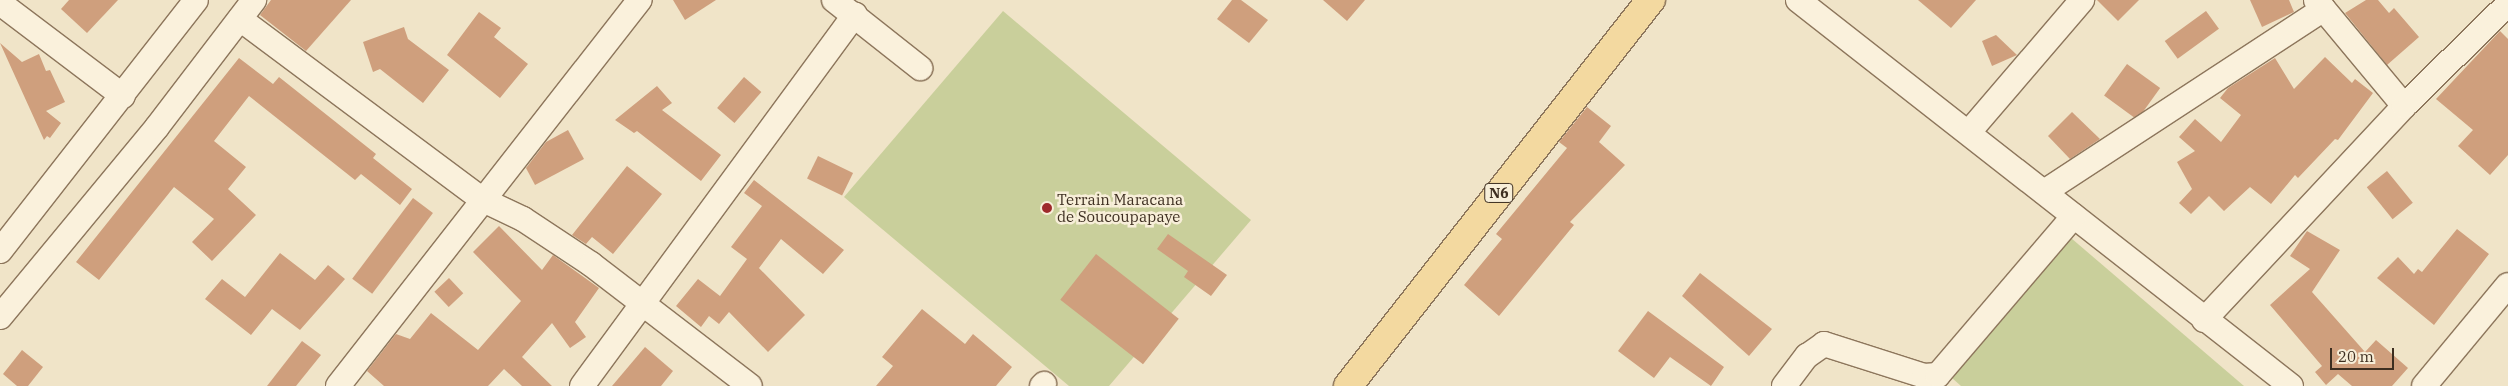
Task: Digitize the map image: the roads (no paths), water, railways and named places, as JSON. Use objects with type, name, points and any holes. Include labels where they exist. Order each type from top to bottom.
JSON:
[{"type":"main road","name":"N6","points":[[1354,384],[1641,4]]},
{"type":"street","points":[[0,251],[123,96],[196,0]]},
{"type":"street","points":[[0,317],[157,127],[254,0]]},
{"type":"street","points":[[338,386],[640,0]]},
{"type":"street","points":[[834,0],[920,68]]},
{"type":"street","points":[[1798,0],[1969,132],[2204,320],[2290,386]]},
{"type":"street","points":[[1969,132],[2082,0]]},
{"type":"street","points":[[0,3],[123,96]]},
{"type":"street","points":[[2044,192],[2320,4],[2404,106]]},
{"type":"street","points":[[2204,320],[2404,106],[2508,4]]},
{"type":"street","points":[[582,386],[646,304],[855,15]]},
{"type":"street","points":[[240,19],[483,200],[523,219],[646,304],[750,386]]},
{"type":"street","points":[[1784,386],[1806,356],[1824,344],[1924,376],[1938,375],[2074,216]]},
{"type":"street","points":[[2424,386],[2508,285]]},
{"type":"place","name":"Terrain Maracana de Soucoupapaye","points":[[1047,208]]}]
